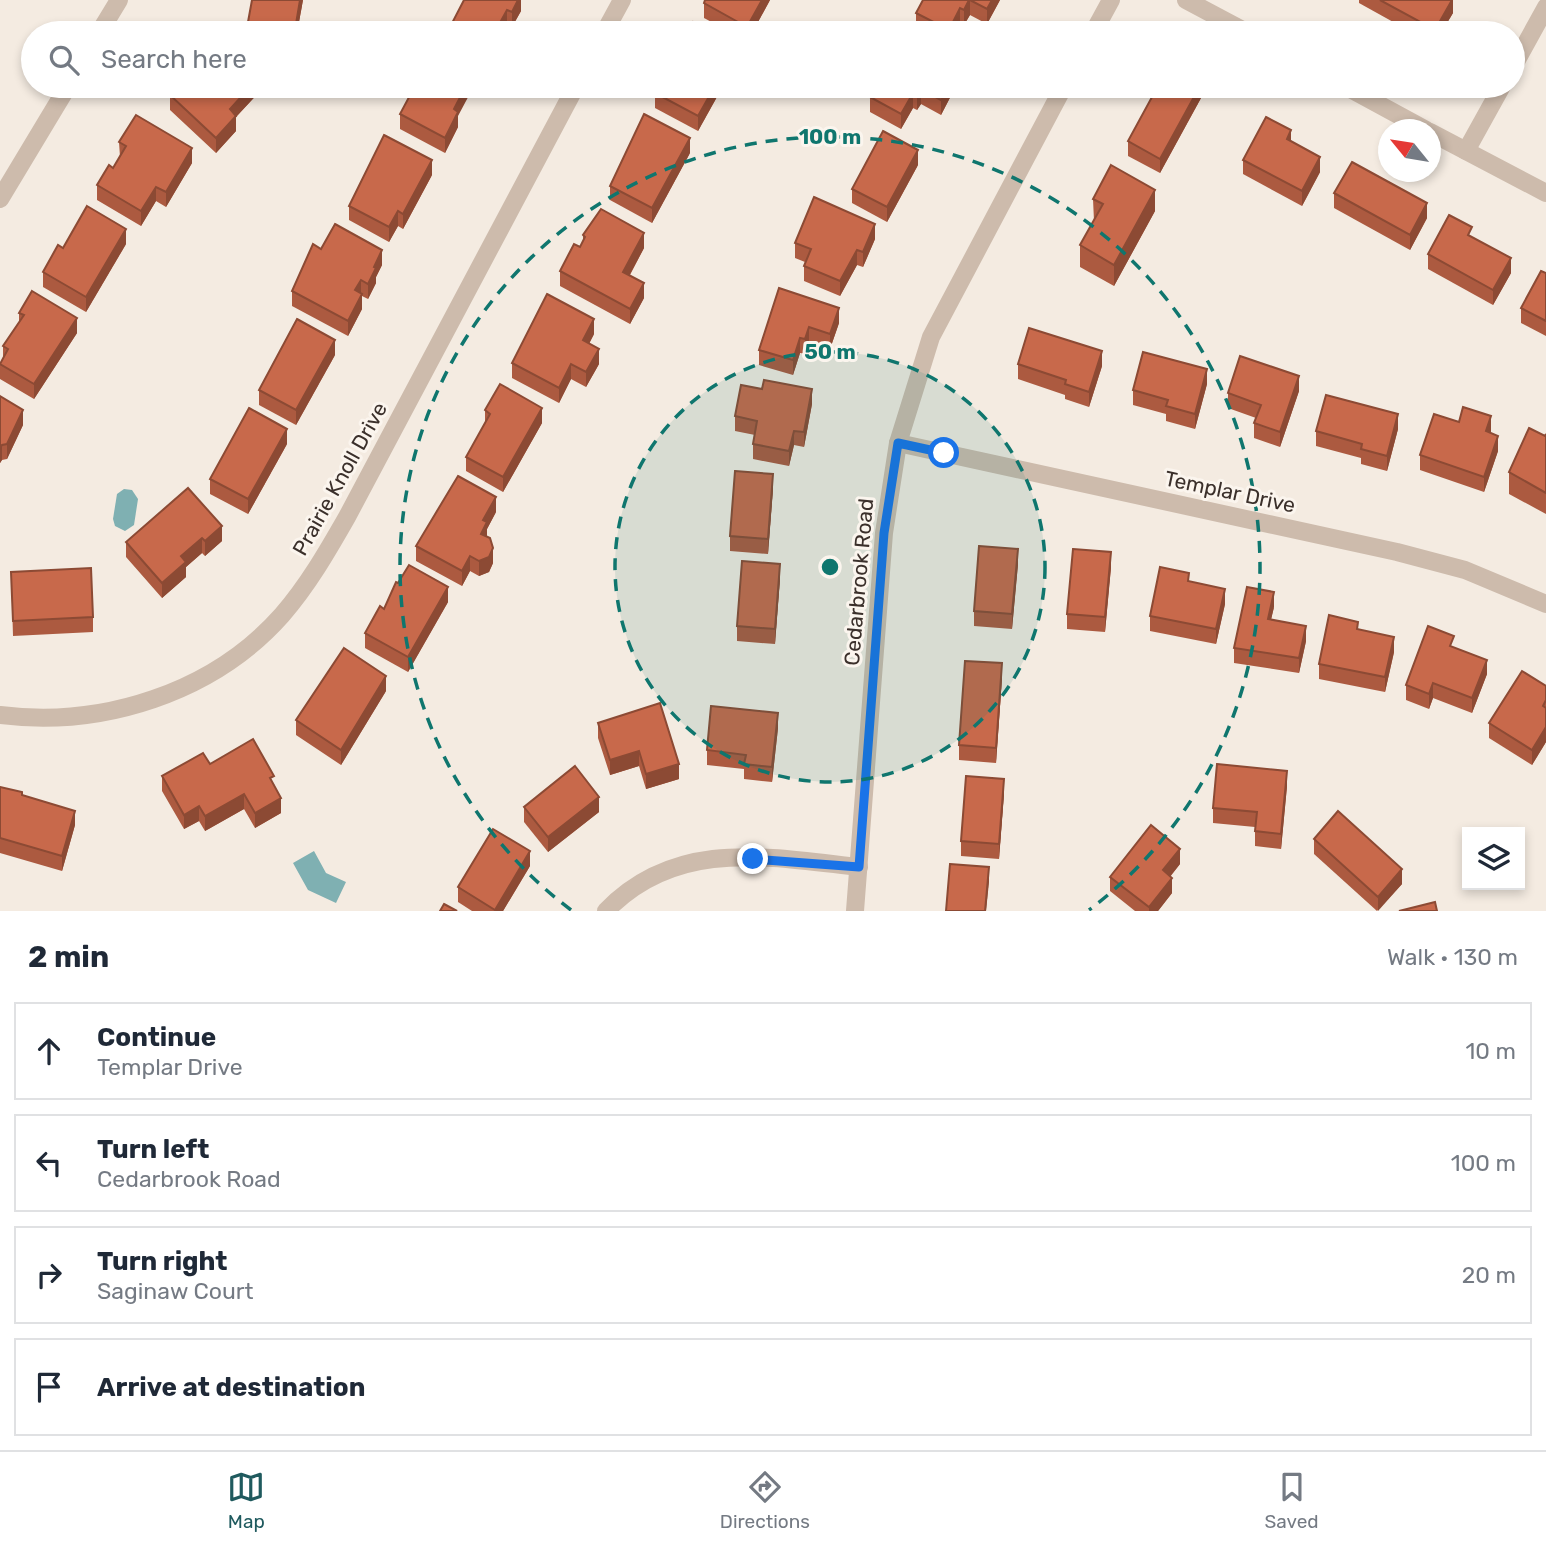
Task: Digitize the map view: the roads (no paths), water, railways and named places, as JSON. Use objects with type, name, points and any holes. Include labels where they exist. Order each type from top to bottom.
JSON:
[{"type":"street","points":[[106,21],[119,0]]},
{"type":"street","points":[[611,21],[622,0]]},
{"type":"street","points":[[1100,21],[1111,0]]},
{"type":"street","points":[[1186,0],[1225,21]]},
{"type":"street","points":[[1525,45],[1546,7]]},
{"type":"street","points":[[0,199],[61,98]]},
{"type":"street","name":"Prairie Knoll Drive","points":[[0,715],[41,718],[91,715],[156,698],[216,669],[248,647],[281,617],[314,576],[347,517],[570,98]]},
{"type":"street","name":"Cedarbrook Road","points":[[855,911],[884,533],[898,443],[914,384],[940,317],[1058,98]]},
{"type":"street","points":[[1367,98],[1406,119]]},
{"type":"street","points":[[1466,151],[1495,98]]},
{"type":"street","points":[[1441,138],[1546,193]]},
{"type":"street","name":"Templar Drive","points":[[898,443],[1397,552],[1465,570],[1546,604]]},
{"type":"street","points":[[606,911],[643,880],[693,860],[753,859],[859,867]]},
{"type":"water","points":[[124,489],[132,490],[138,499],[134,525],[125,531],[115,526],[113,519],[117,494]]},
{"type":"water","points":[[314,851],[326,873],[346,882],[336,903],[308,890],[293,863]]}]
